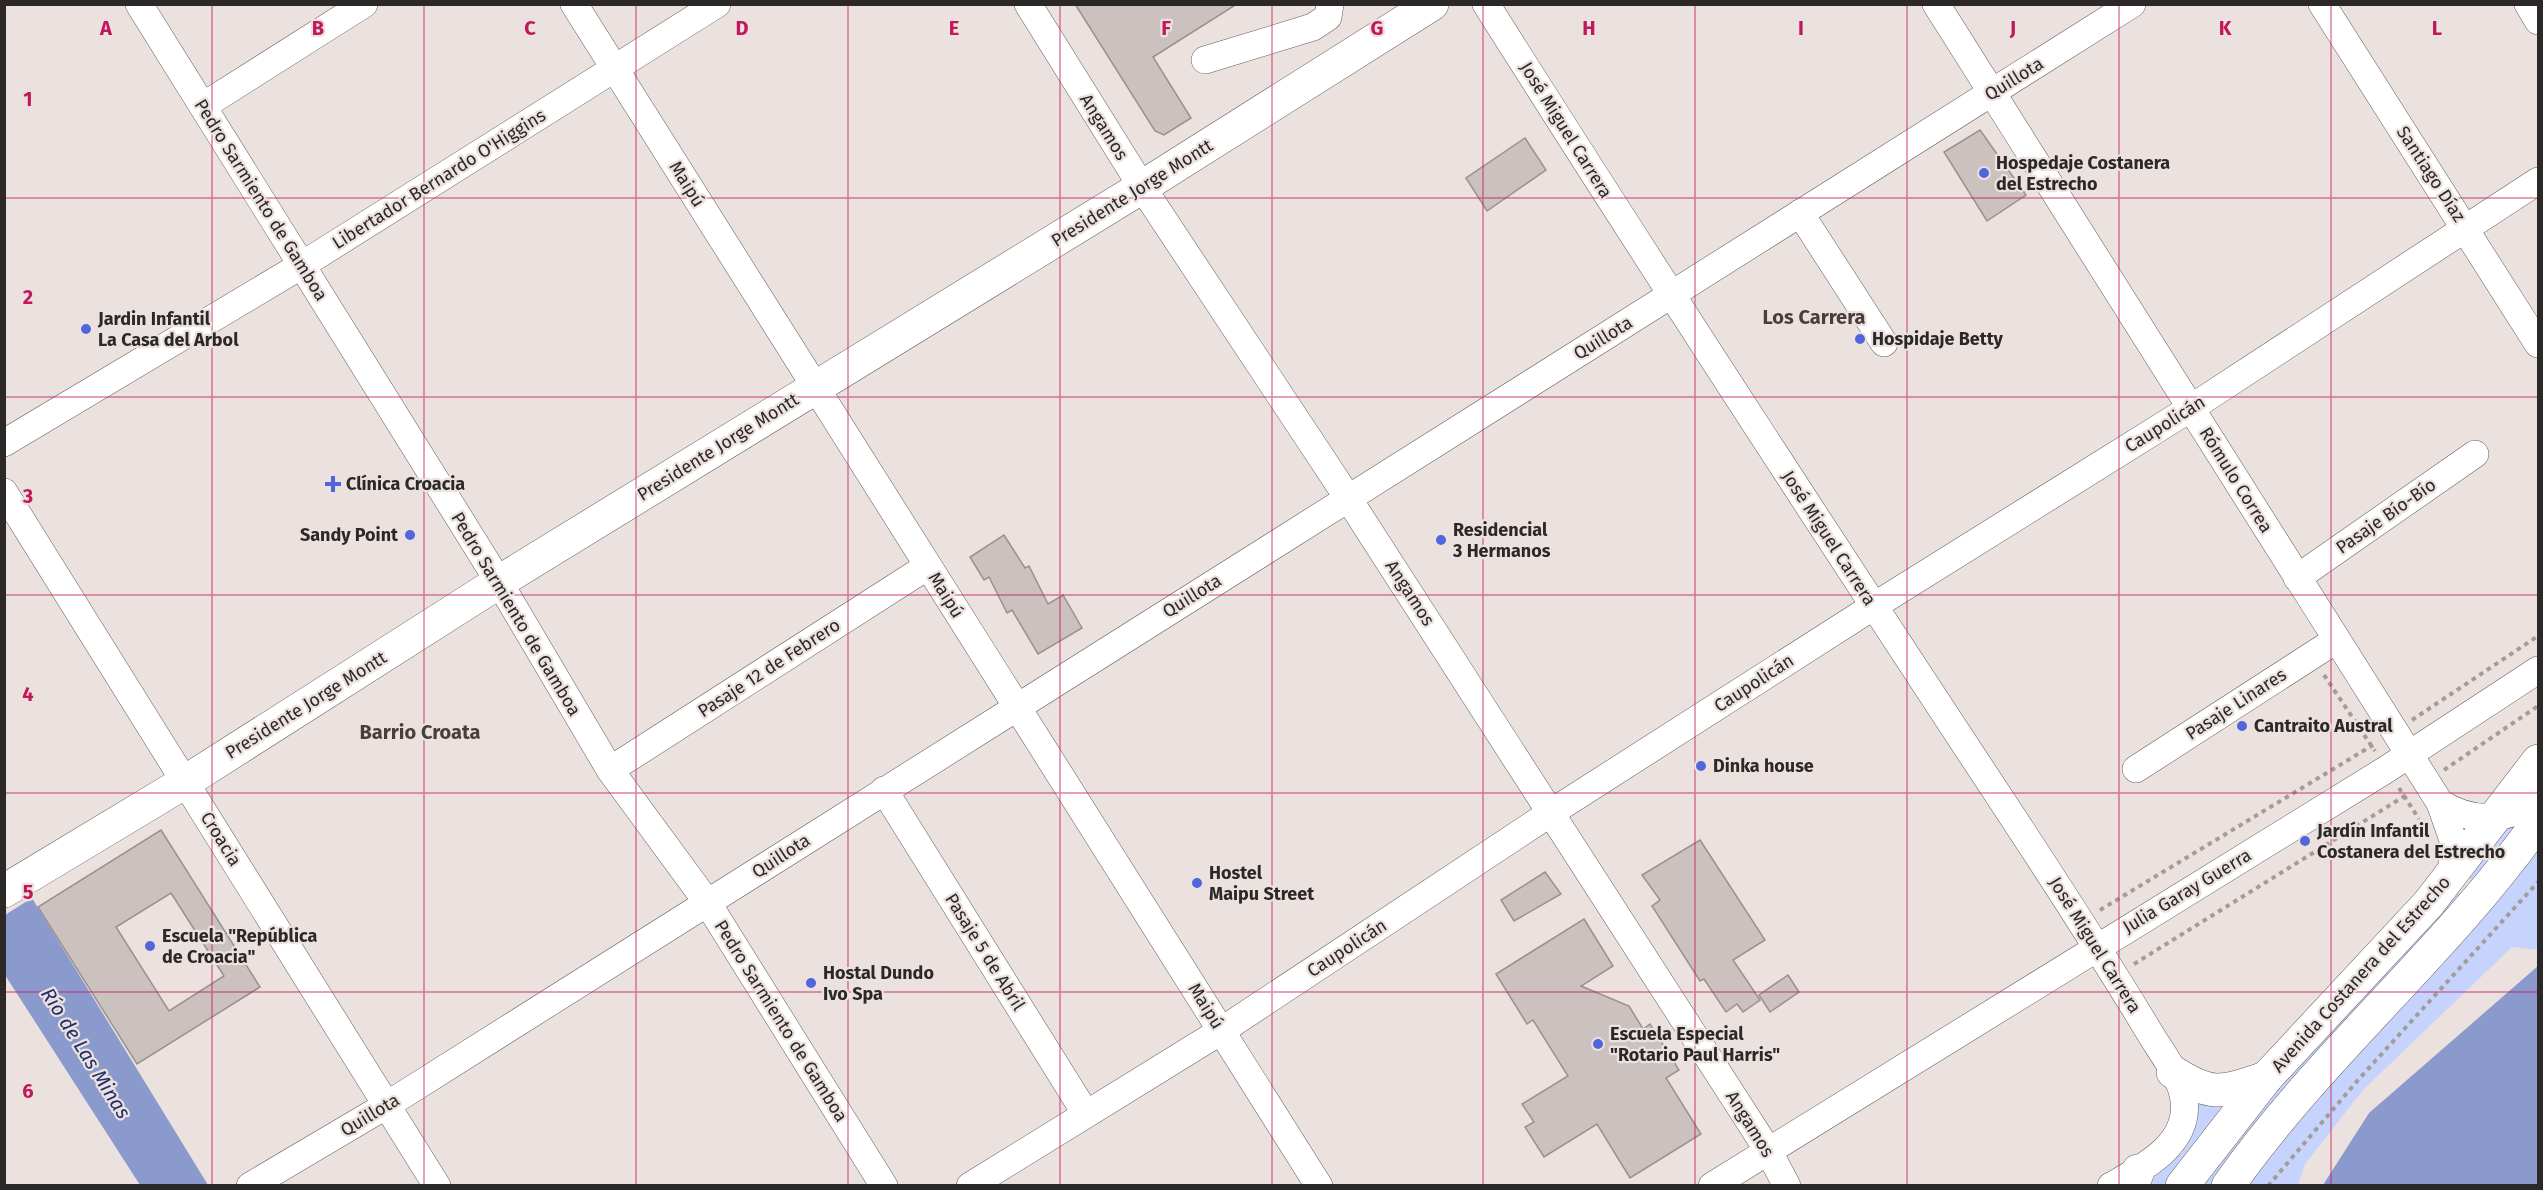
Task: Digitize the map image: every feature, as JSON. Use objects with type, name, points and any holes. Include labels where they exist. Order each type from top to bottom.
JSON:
[{"type":"main road","name":"Presidente Jorge Montt","points":[[12,886],[185,782],[499,582],[1142,187],[1432,4]]},
{"type":"main road","name":"Avenida Costanera del Estrecho","points":[[2182,1185],[2266,1078],[2363,976],[2452,875],[2538,761]]},
{"type":"main road","name":"Avenida Costanera del Estrecho","points":[[2228,1185],[2326,1064],[2480,899],[2538,822]]},
{"type":"main road","points":[[2173,1072],[2192,1085],[2226,1092],[2266,1078]]},
{"type":"street","name":"Pedro Sarmiento de Gamboa","points":[[139,4],[499,582],[610,770],[707,902],[884,1185]]},
{"type":"street","points":[[203,106],[364,4]]},
{"type":"street","name":"Maipú","points":[[574,4],[1319,1185]]},
{"type":"street","name":"Libertador Bernardo O'Higgins","points":[[4,443],[302,265],[717,4]]},
{"type":"street","name":"Angamos","points":[[1028,4],[1142,187],[1552,812],[1769,1152],[1787,1185]]},
{"type":"street","points":[[1205,60],[1313,27],[1328,17],[1330,4]]},
{"type":"street","name":"José Miguel Carrera","points":[[1486,4],[1671,296],[2097,945],[2173,1072],[2184,1095],[2185,1118],[2171,1145],[2127,1180]]},
{"type":"street","name":"Rómulo Correa","points":[[1936,4],[2433,793],[2453,840],[2452,875]]},
{"type":"street","name":"Quillota","points":[[250,1185],[387,1105],[2132,4]]},
{"type":"street","name":"Santiago Díaz","points":[[2322,4],[2538,344]]},
{"type":"street","points":[[2528,4],[2538,21]]},
{"type":"street","name":"Caupolicán","points":[[970,1185],[1221,1031],[1552,812],[1874,606],[2191,408],[2538,181]]},
{"type":"street","points":[[1800,213],[1884,343]]},
{"type":"street","name":"Pasaje Bío-Bío","points":[[2297,578],[2475,454]]},
{"type":"street","name":"Croacia","points":[[4,492],[438,1185]]},
{"type":"street","name":"Pasaje 12 de Febrero","points":[[610,770],[928,566]]},
{"type":"street","name":"Pasaje Linares","points":[[2136,769],[2336,640]]},
{"type":"street","name":"Julia Garay Guerra","points":[[1712,1185],[1769,1152],[2097,945],[2409,755],[2538,670]]},
{"type":"street","name":"Pasaje 5 de Abril","points":[[884,790],[1086,1114]]},
{"type":"street","points":[[2433,793],[2471,816],[2497,818],[2519,812],[2538,801]]},
{"type":"path","points":[[2081,921],[2394,731],[2538,636]]},
{"type":"path","points":[[2128,967],[2433,793],[2538,706]]},
{"type":"path","points":[[2268,1185],[2358,1080],[2538,882]]},
{"type":"shaded area","points":[[2529,813],[2476,883],[2468,877],[2508,824]]},
{"type":"shaded area","points":[[2538,842],[2538,950],[2512,947],[2363,1090],[2305,1164],[2298,1185],[2241,1186]]},
{"type":"shaded area","points":[[2457,891],[2464,899],[2241,1144],[2211,1185],[2197,1186],[2221,1150]]},
{"type":"shaded area","points":[[2189,1091],[2234,1097],[2168,1185],[2138,1186],[2162,1163],[2181,1154],[2190,1141],[2194,1126]]},
{"type":"water","name":"Río de Las Minas","points":[[32,898],[208,1185],[140,1185],[5,975],[5,915]]},
{"type":"water","points":[[2538,966],[2538,1185],[2323,1185],[2369,1113]]},
{"type":"building","points":[[1075,4],[1237,4],[1153,57],[1191,118],[1164,135],[1155,131]]},
{"type":"building","name":"Hospedaje Costanera del Estrecho","points":[[1980,130],[2026,195],[1987,221],[1944,152]]},
{"type":"building","points":[[1525,138],[1546,170],[1487,211],[1466,178]]},
{"type":"building","points":[[1004,535],[1025,568],[1029,566],[1048,604],[1063,595],[1082,628],[1038,654],[1012,610],[1007,613],[989,577],[984,580],[970,557]]},
{"type":"building","name":"Escuela \"República de Croacia\"","points":[[161,830],[260,987],[137,1064],[38,907]],"holes":[[[171,893],[224,976],[169,1011],[116,927]]]},
{"type":"building","points":[[1700,840],[1765,940],[1733,960],[1760,1000],[1743,1012],[1737,1004],[1726,1012],[1704,979],[1700,981],[1652,906],[1660,900],[1642,875]]},
{"type":"building","points":[[1545,872],[1561,894],[1514,921],[1501,900]]},
{"type":"building","name":"Escuela Especial \"Rotario Paul Harris\"","points":[[1584,919],[1613,966],[1581,986],[1629,1006],[1643,1029],[1650,1024],[1679,1070],[1666,1078],[1701,1134],[1630,1178],[1597,1124],[1544,1157],[1525,1127],[1534,1122],[1522,1104],[1568,1076],[1533,1020],[1527,1024],[1496,974]]},
{"type":"building","points":[[1788,975],[1799,992],[1770,1012],[1759,995]]},
{"type":"place","name":"Hospedaje Costanera del Estrecho","points":[[1984,173]]},
{"type":"place","name":"Jardin Infantil La Casa del Arbol","points":[[86,329]]},
{"type":"place","name":"Hospidaje Betty","points":[[1860,339]]},
{"type":"place","name":"Clínica Croacia","points":[[333,484]]},
{"type":"place","name":"Sandy Point","points":[[410,535]]},
{"type":"place","name":"Residencial 3 Hermanos","points":[[1441,540]]},
{"type":"place","name":"Cantraito Austral","points":[[2242,726]]},
{"type":"place","name":"Dinka house","points":[[1701,766]]},
{"type":"place","name":"Jardín Infantil Costanera del Estrecho","points":[[2305,841]]},
{"type":"place","name":"Hostel Maipu Street","points":[[1197,883]]},
{"type":"place","name":"Escuela \"República de Croacia\"","points":[[150,946]]},
{"type":"place","name":"Hostal Dundo Ivo Spa","points":[[811,983]]},
{"type":"place","name":"Escuela Especial \"Rotario Paul Harris\"","points":[[1598,1044]]},
{"type":"district","name":"Los Carrera","points":[[1814,317]]},
{"type":"district","name":"Barrio Croata","points":[[420,732]]}]
